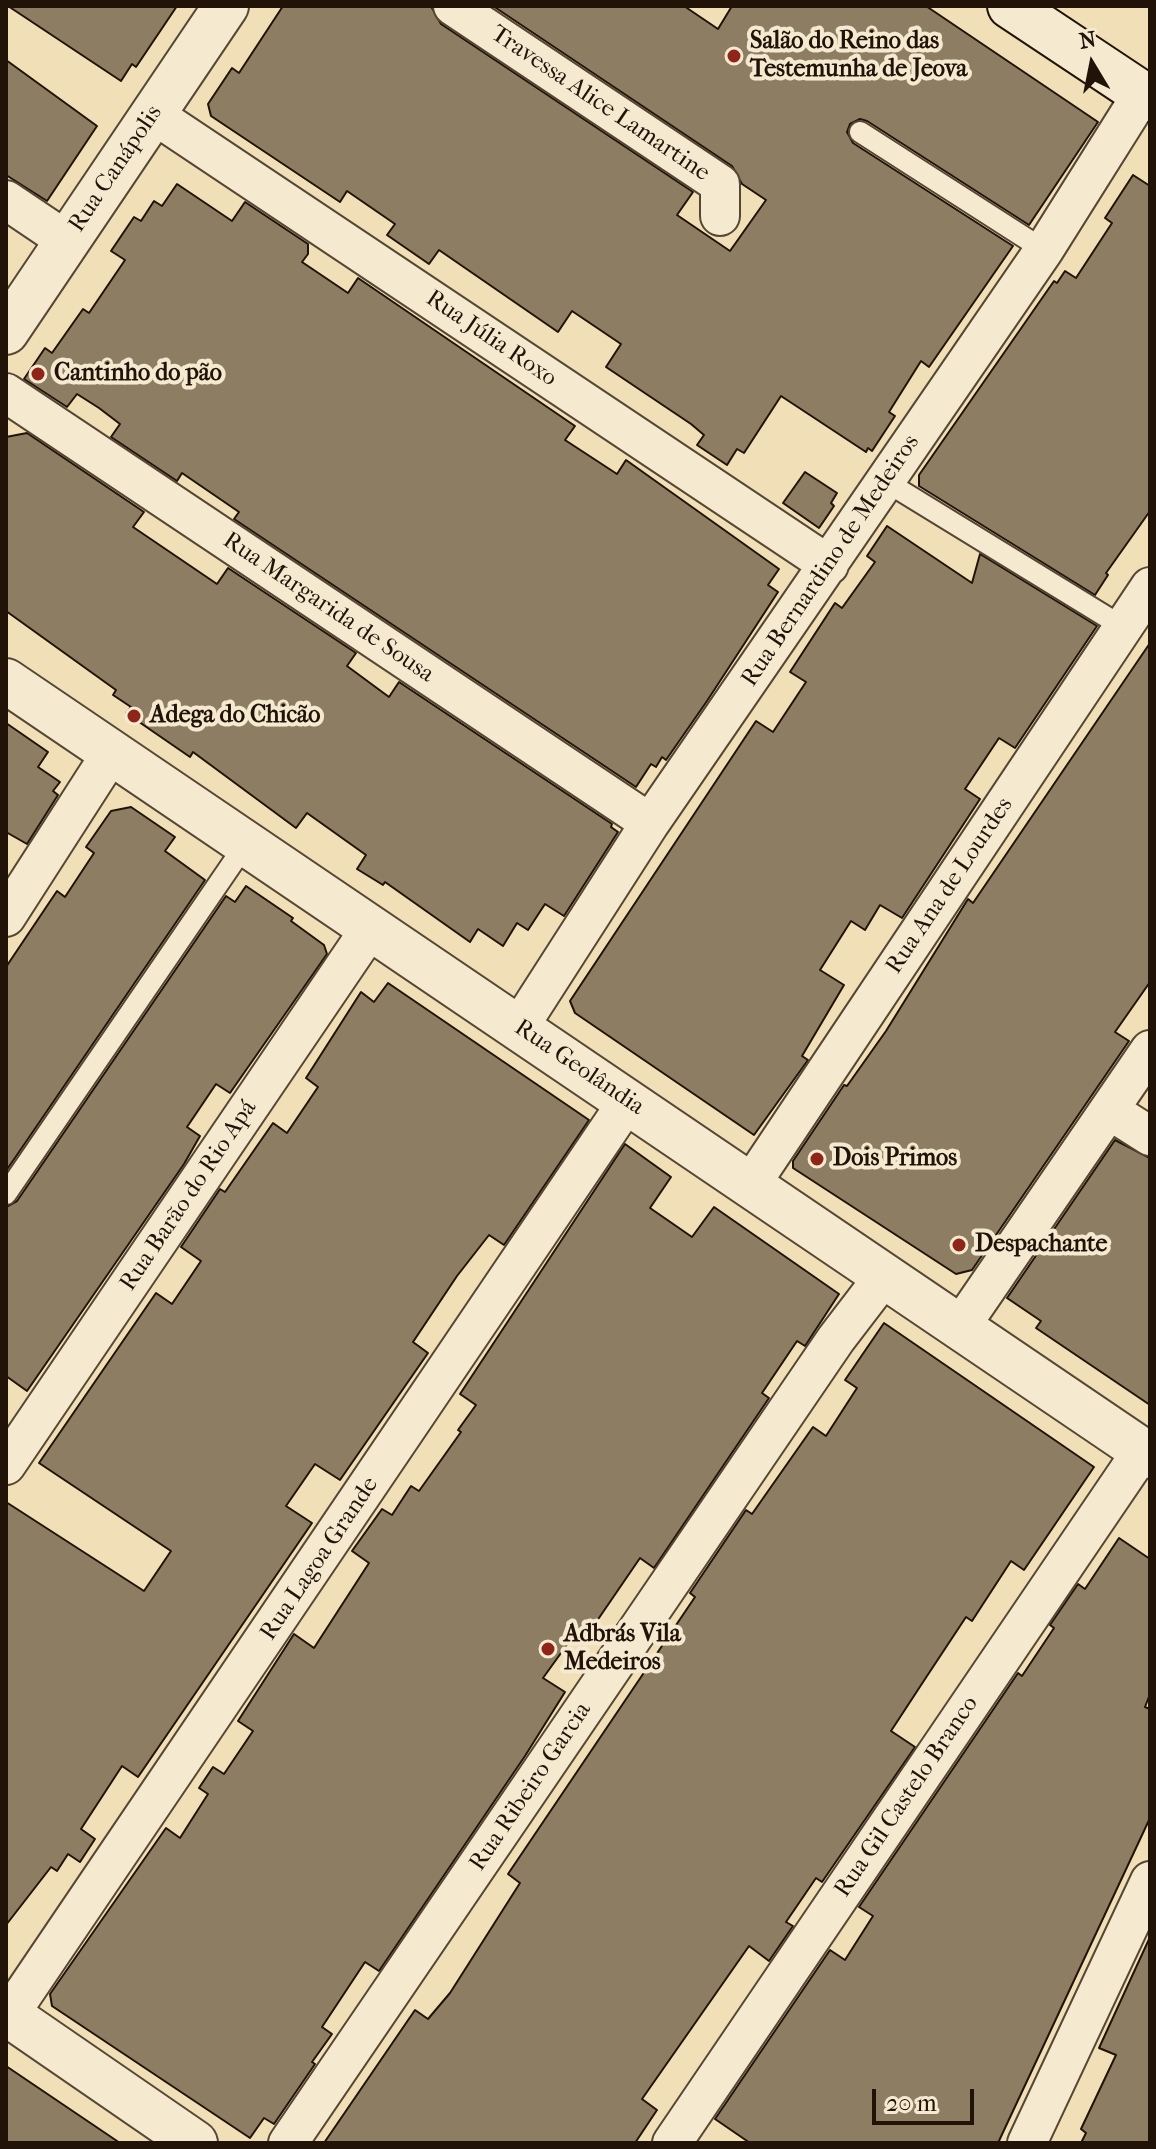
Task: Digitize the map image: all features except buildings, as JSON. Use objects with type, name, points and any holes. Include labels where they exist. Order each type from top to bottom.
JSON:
[{"type":"street","name":"Rua Canápolis","points":[[6,332],[226,6]]},
{"type":"street","name":"Travessa Alice Lamartine","points":[[453,6],[720,184],[720,216]]},
{"type":"street","points":[[1010,6],[1146,96]]},
{"type":"street","name":"Rua Bernardino de Medeiros","points":[[519,1027],[650,823],[1044,250],[1146,96]]},
{"type":"street","name":"Rua Júlia Roxo","points":[[153,114],[829,565]]},
{"type":"street","points":[[6,200],[67,241]]},
{"type":"street","name":"Rua Margarida de Sousa","points":[[6,393],[650,823]]},
{"type":"street","name":"Rua Ana de Lourdes","points":[[751,1184],[1150,587]]},
{"type":"street","name":"Rua Geolândia","points":[[6,681],[1146,1453]]},
{"type":"street","points":[[6,917],[112,752]]},
{"type":"street","name":"Rua Barão do Rio Apá","points":[[6,1465],[372,926]]},
{"type":"street","points":[[960,1327],[1150,1050]]},
{"type":"street","name":"Rua Lagoa Grande","points":[[8,2014],[628,1101]]},
{"type":"street","points":[[1109,1110],[1150,1136]]},
{"type":"street","name":"Rua Ribeiro Garcia","points":[[288,2143],[836,1339],[885,1275]]},
{"type":"street","name":"Rua Gil Castelo Branco","points":[[672,2143],[1146,1453]]},
{"type":"street","points":[[1027,2143],[1150,1881]]},
{"type":"street","points":[[8,2014],[195,2143]]},
{"type":"lane","points":[[860,132],[1044,250]]},
{"type":"lane","points":[[885,481],[1123,627]]},
{"type":"lane","points":[[6,1194],[247,842]]},
{"type":"place","name":"Salão do Reino das Testemunha de Jeova","points":[[734,56]]},
{"type":"place","name":"Cantinho do pão","points":[[38,374]]},
{"type":"place","name":"Adega do Chicão","points":[[134,716]]},
{"type":"place","name":"Dois Primos","points":[[817,1159]]},
{"type":"place","name":"Despachante","points":[[959,1245]]},
{"type":"place","name":"Adbrás Vila Medeiros","points":[[548,1649]]}]
